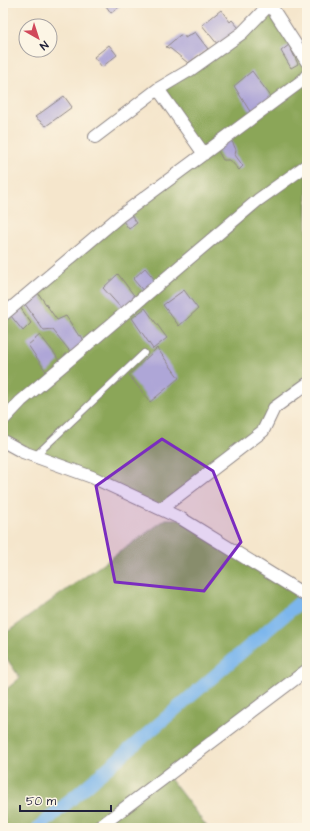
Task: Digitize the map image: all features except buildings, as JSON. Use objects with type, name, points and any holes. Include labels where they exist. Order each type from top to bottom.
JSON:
[{"type":"street","points":[[95,138],[158,89],[190,70],[242,33],[269,4],[307,62]]},
{"type":"street","points":[[3,315],[120,216],[303,80],[307,75]]},
{"type":"street","points":[[158,89],[204,154]]},
{"type":"street","points":[[3,420],[20,401],[252,205],[307,164]]},
{"type":"street","points":[[161,509],[263,431],[274,408],[305,390]]},
{"type":"street","points":[[3,441],[23,452],[92,477],[182,519],[307,596]]},
{"type":"street","points":[[98,828],[307,670]]},
{"type":"lane","points":[[36,456],[144,353]]},
{"type":"highlighted area","points":[[162,439],[213,471],[241,542],[204,591],[115,582],[96,486]]},
{"type":"green space","points":[[270,4],[307,62],[307,384],[274,408],[263,431],[161,509],[3,441],[3,315],[203,154],[158,89],[203,59]]},
{"type":"green space","points":[[166,519],[182,519],[307,596],[307,670],[168,776],[208,828],[3,828],[3,692],[20,678],[3,653],[3,635]]},
{"type":"waterway","points":[[38,828],[307,596]]}]
